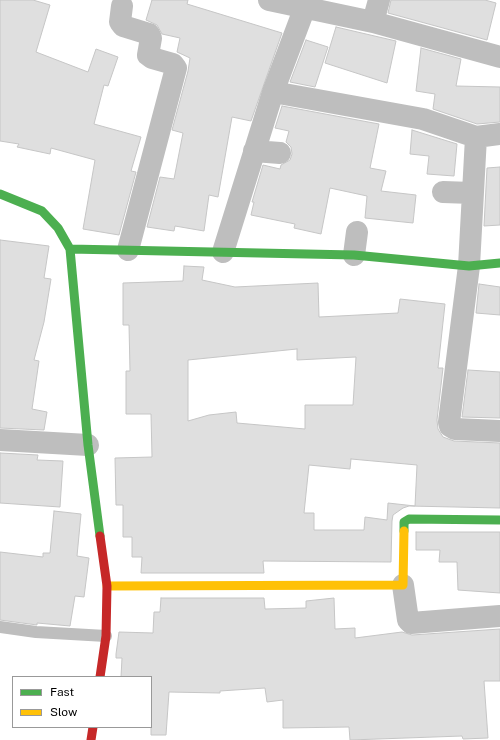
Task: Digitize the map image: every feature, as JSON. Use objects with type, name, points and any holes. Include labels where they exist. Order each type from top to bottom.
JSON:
[{"type":"street","points":[[269,0],[373,22],[500,57]]},
{"type":"street","points":[[373,22],[379,0]]},
{"type":"street","points":[[122,6],[120,22],[123,26],[149,34],[151,38],[148,55],[152,58],[173,64],[176,68],[128,250]]},
{"type":"street","points":[[222,252],[273,92],[305,7]]},
{"type":"street","points":[[273,92],[423,118],[476,137],[500,134]]},
{"type":"street","points":[[476,137],[469,266],[449,422],[450,426],[455,429],[500,431]]},
{"type":"street","points":[[254,151],[280,153]]},
{"type":"street","points":[[443,192],[472,193]]},
{"type":"street","points":[[0,194],[42,211],[58,228],[70,249],[88,446],[107,586],[106,636],[100,676]]},
{"type":"street","points":[[354,255],[357,232]]},
{"type":"street","points":[[70,249],[354,255],[469,266],[500,263]]},
{"type":"street","points":[[0,440],[88,446]]},
{"type":"street","points":[[500,520],[409,519],[404,522],[403,585],[408,620],[411,623],[500,616]]},
{"type":"street","points":[[107,586],[403,585]]},
{"type":"street","points":[[91,740],[93,728]]},
{"type":"lane","points":[[0,627],[36,632],[106,636]]},
{"type":"building","points":[[0,0],[33,0],[50,5],[36,52],[88,72],[96,49],[118,57],[108,86],[104,85],[94,124],[141,137],[131,171],[136,172],[119,235],[83,229],[95,160],[51,148],[50,154],[17,147],[19,144],[0,141]]},
{"type":"building","points":[[152,0],[188,0],[187,4],[282,33],[251,121],[232,117],[218,197],[209,195],[204,231],[175,226],[174,231],[147,227],[160,177],[174,179],[183,133],[172,130],[188,71],[190,58],[177,52],[180,38],[162,34],[157,25],[146,20]]},
{"type":"building","points":[[391,0],[485,0],[496,3],[487,40],[388,13]]},
{"type":"building","points":[[336,27],[396,41],[387,83],[325,63]]},
{"type":"building","points":[[306,40],[328,47],[315,87],[290,82]]},
{"type":"building","points":[[421,48],[461,59],[456,86],[500,87],[500,122],[477,124],[433,109],[435,94],[416,91]]},
{"type":"building","points":[[282,106],[379,124],[370,168],[386,171],[381,191],[416,195],[413,223],[365,218],[367,196],[330,188],[321,234],[294,228],[295,224],[251,215],[254,202],[252,202],[263,165],[280,169],[281,165],[290,160],[292,154],[291,147],[286,142],[289,131],[275,128]]},
{"type":"building","points":[[412,130],[457,144],[454,176],[427,174],[429,156],[410,154]]},
{"type":"building","points":[[500,167],[500,225],[484,226],[487,168]]},
{"type":"building","points":[[0,240],[49,246],[44,278],[51,279],[44,322],[34,360],[39,361],[32,409],[47,412],[44,430],[0,428]]},
{"type":"building","points":[[184,266],[204,267],[202,280],[235,287],[318,283],[319,317],[398,313],[400,299],[445,304],[438,368],[443,368],[437,420],[438,429],[443,437],[454,441],[500,443],[500,508],[409,506],[403,508],[393,515],[391,562],[263,561],[264,573],[141,573],[142,557],[132,557],[132,537],[123,537],[123,505],[116,505],[115,458],[152,457],[151,414],[126,414],[126,371],[130,371],[129,325],[123,325],[123,283],[183,281]],"holes":[[[297,349],[297,360],[356,357],[353,405],[305,405],[305,429],[237,423],[236,412],[209,415],[188,421],[188,360]],[[351,459],[417,465],[415,506],[388,503],[387,520],[365,517],[364,530],[314,530],[314,513],[304,513],[309,465],[350,469]]]},
{"type":"building","points":[[479,284],[500,287],[500,315],[476,313]]},
{"type":"building","points":[[468,370],[500,372],[500,418],[462,417]]},
{"type":"building","points":[[0,453],[38,455],[37,460],[63,461],[60,507],[0,503]]},
{"type":"building","points":[[54,511],[81,514],[77,556],[89,558],[84,597],[75,596],[70,626],[37,623],[37,625],[0,620],[0,552],[43,557],[43,553],[50,553]]},
{"type":"building","points":[[416,532],[500,532],[500,593],[458,590],[457,562],[439,562],[440,550],[416,550]]},
{"type":"building","points":[[161,598],[264,598],[265,609],[306,608],[306,601],[334,598],[335,629],[355,628],[355,638],[402,632],[412,635],[500,629],[500,681],[484,681],[488,738],[463,739],[462,736],[350,740],[349,727],[283,728],[283,700],[267,702],[265,688],[220,691],[220,693],[169,692],[166,735],[151,735],[152,676],[121,676],[122,658],[116,658],[116,654],[119,632],[153,633],[154,612],[160,612]]},
{"type":"traffic: fast","points":[[0,194],[42,211],[58,228],[70,249],[88,445],[100,536]]},
{"type":"traffic: fast","points":[[70,249],[354,255],[469,266],[500,263]]},
{"type":"traffic: fast","points":[[404,531],[404,522],[409,519],[500,520]]},
{"type":"traffic: slow","points":[[107,586],[403,585],[404,531]]},
{"type":"traffic: jam","points":[[100,536],[107,586],[106,636],[100,676]]},
{"type":"traffic: jam","points":[[91,740],[93,728]]}]
